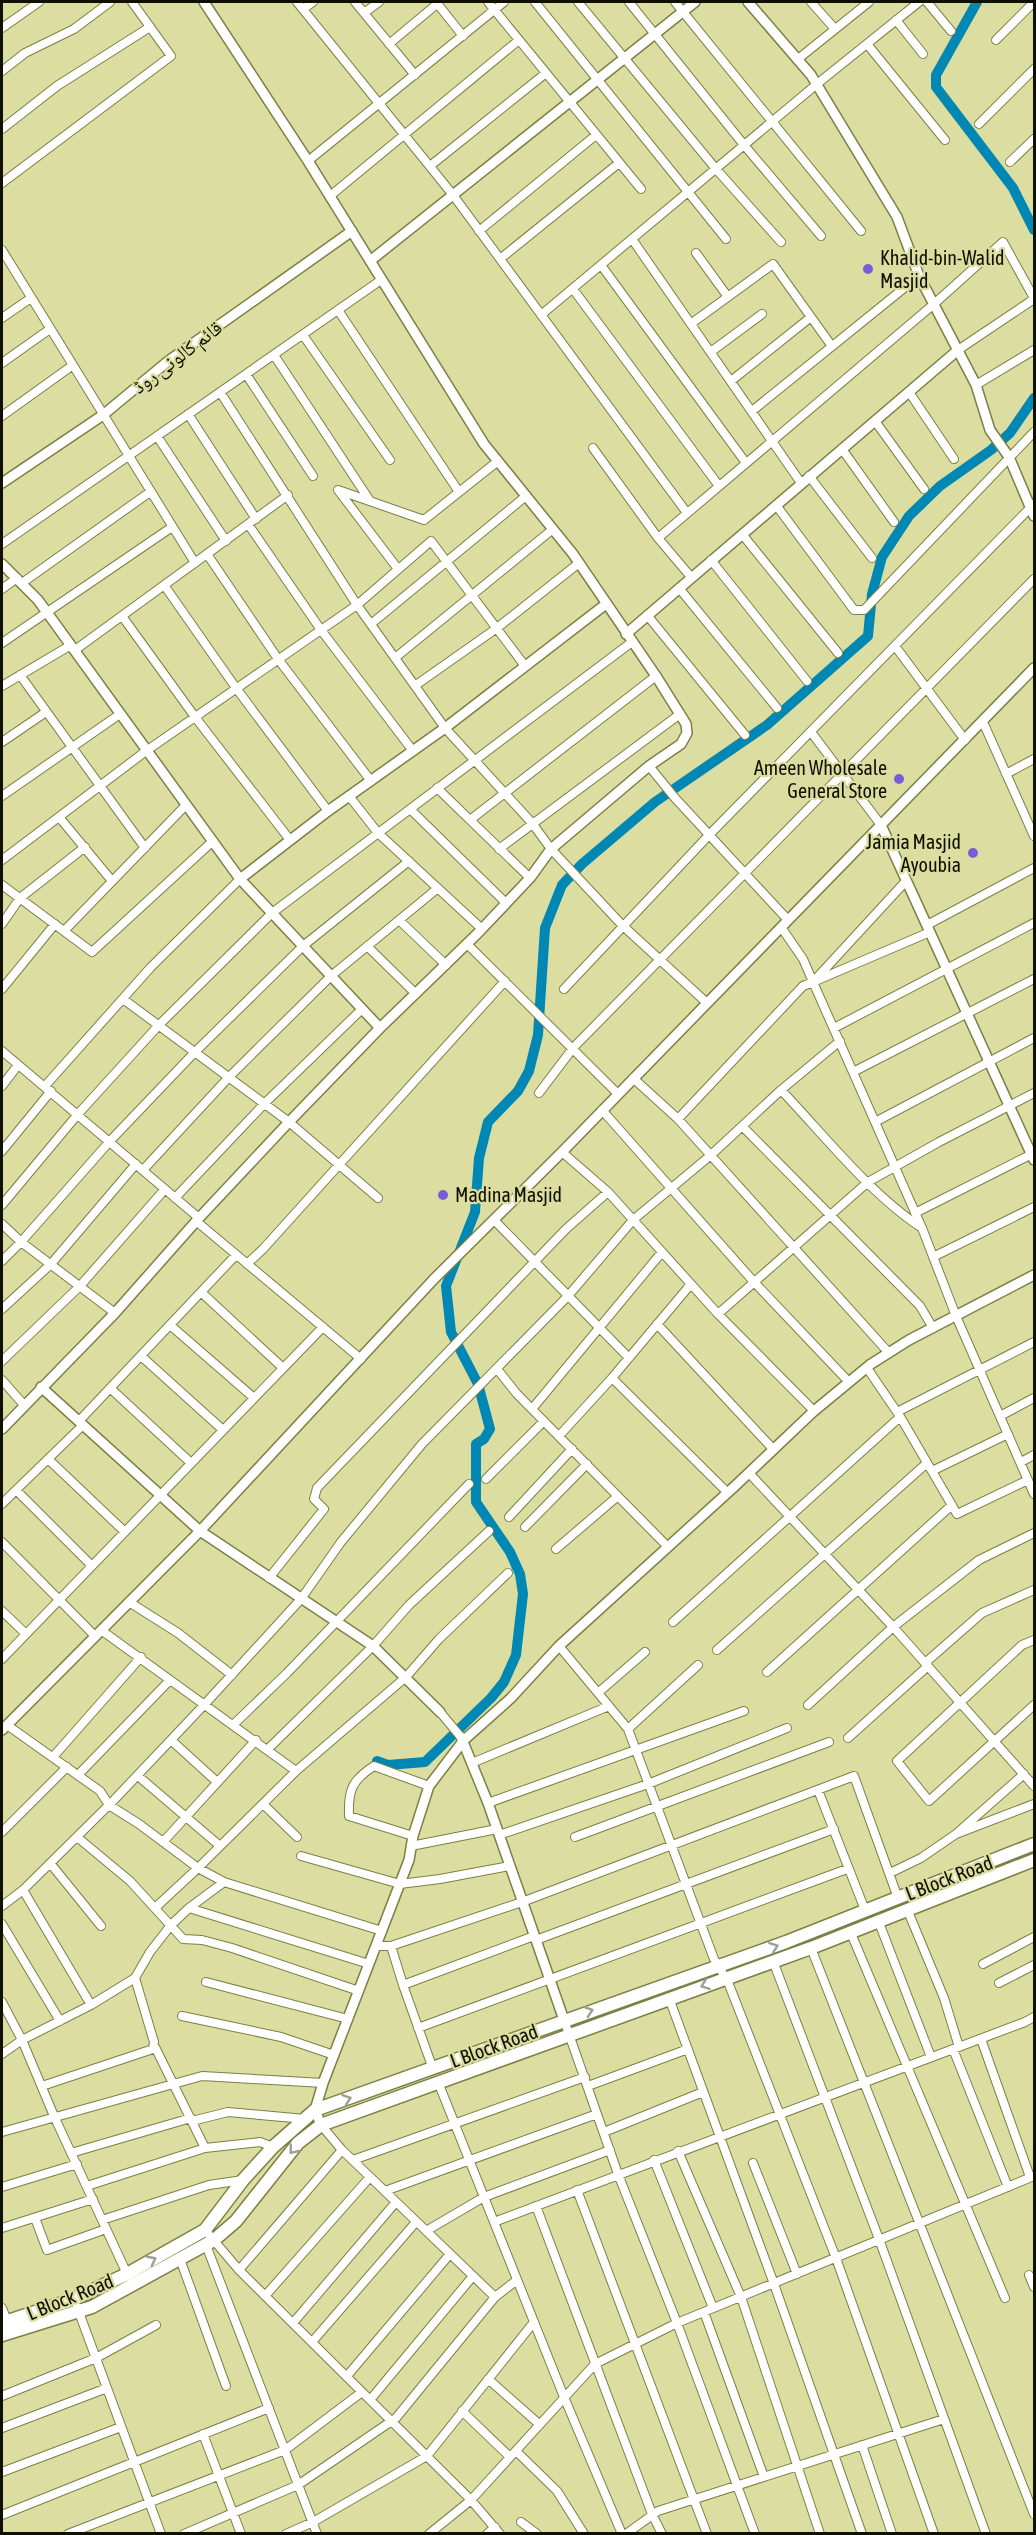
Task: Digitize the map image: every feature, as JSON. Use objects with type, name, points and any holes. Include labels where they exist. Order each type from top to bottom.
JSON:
[{"type":"main road","name":"L Block Road","points":[[2,2335],[79,2312],[210,2243],[236,2221],[298,2143],[321,2125],[669,1998],[722,1972],[865,1910],[1035,1844]]},
{"type":"main road","name":"L Block Road","points":[[4,2322],[74,2299],[127,2274],[205,2230],[243,2180],[273,2147],[315,2110],[489,2050],[564,2020],[722,1972],[773,1961],[811,1948],[1035,1860]]},
{"type":"main road","points":[[222,2209],[236,2221]]},
{"type":"street","points":[[2,28],[39,2]]},
{"type":"street","points":[[2,71],[25,53],[74,29],[110,2]]},
{"type":"street","points":[[3,179],[171,56],[132,2]]},
{"type":"street","points":[[2,1429],[115,1313],[197,1220],[289,1122],[530,879],[550,849],[650,766],[681,744],[687,733],[686,724],[656,676],[579,563],[484,444],[423,350],[308,161],[204,2]]},
{"type":"street","points":[[297,2],[453,195],[687,513]]},
{"type":"street","points":[[303,9],[313,2]]},
{"type":"street","points":[[355,2],[415,75]]},
{"type":"street","points":[[364,14],[379,2]]},
{"type":"street","points":[[488,2],[641,189]]},
{"type":"street","points":[[308,161],[504,2]]},
{"type":"street","points":[[535,2],[599,78],[726,238]]},
{"type":"street","points":[[578,2],[716,169],[781,242]]},
{"type":"street","points":[[629,2],[744,145],[821,236]]},
{"type":"street","points":[[675,2],[774,120],[861,231]]},
{"type":"street","points":[[370,261],[695,2]]},
{"type":"street","points":[[564,989],[710,834],[1033,509],[1009,457],[990,430],[976,385],[919,276],[897,217],[817,84],[748,2]]},
{"type":"street","points":[[812,2],[835,29]]},
{"type":"street","points":[[798,59],[835,29],[858,5],[869,2]]},
{"type":"street","points":[[541,315],[817,84],[919,2]]},
{"type":"street","points":[[927,2],[951,31]]},
{"type":"street","points":[[389,44],[436,3],[463,36]]},
{"type":"street","points":[[996,40],[1035,3]]},
{"type":"street","points":[[896,20],[923,54]]},
{"type":"street","points":[[2,129],[57,86],[150,27]]},
{"type":"street","points":[[330,196],[519,40]]},
{"type":"street","points":[[867,44],[945,140]]},
{"type":"street","points":[[979,124],[1035,69]]},
{"type":"street","points":[[430,166],[546,73]]},
{"type":"street","points":[[479,231],[596,135]]},
{"type":"street","points":[[1010,162],[1035,139]]},
{"type":"street","points":[[500,259],[619,163]]},
{"type":"street","name":"قائم کالونی روڈ","points":[[2,483],[103,415],[167,362],[352,231]]},
{"type":"street","points":[[632,239],[801,483]]},
{"type":"street","points":[[2,1205],[78,1114],[159,1025],[272,913],[475,760],[629,638],[647,615],[958,350],[1035,299],[1003,242],[934,304],[658,538]]},
{"type":"street","points":[[2,250],[4,262],[31,298],[195,563]]},
{"type":"street","points":[[696,253],[728,297]]},
{"type":"street","points":[[692,323],[773,264],[831,345]]},
{"type":"street","points":[[601,265],[746,463]]},
{"type":"street","points":[[752,411],[919,276]]},
{"type":"street","points":[[2,544],[381,280]]},
{"type":"street","points":[[573,289],[719,486]]},
{"type":"street","points":[[2,318],[31,298]]},
{"type":"street","points":[[338,310],[459,492]]},
{"type":"street","points":[[711,351],[762,314]]},
{"type":"street","points":[[731,381],[811,317]]},
{"type":"street","points":[[2,363],[50,329]]},
{"type":"street","points":[[303,334],[390,460]]},
{"type":"street","points":[[976,385],[1035,350]]},
{"type":"street","points":[[274,355],[370,501]]},
{"type":"street","points":[[2,416],[73,366]]},
{"type":"street","points":[[246,374],[313,476]]},
{"type":"street","points":[[220,392],[357,604],[445,728],[532,823],[550,849],[622,925],[707,1003]]},
{"type":"street","points":[[909,392],[954,459]]},
{"type":"street","points":[[188,414],[256,519]]},
{"type":"street","points":[[875,420],[924,489]]},
{"type":"street","points":[[776,505],[854,610],[864,610],[1035,432]]},
{"type":"street","points":[[157,436],[226,541]]},
{"type":"street","points":[[593,447],[658,538],[691,577]]},
{"type":"street","points":[[842,449],[894,522]]},
{"type":"street","points":[[398,569],[338,490],[424,520],[498,462]]},
{"type":"street","points":[[809,476],[872,558]]},
{"type":"street","points":[[2,589],[20,581],[150,492]]},
{"type":"street","points":[[2,686],[73,647],[122,616],[288,495]]},
{"type":"street","points":[[371,624],[526,496]]},
{"type":"street","points":[[248,525],[321,630],[413,751]]},
{"type":"street","points":[[2,643],[172,527]]},
{"type":"street","points":[[395,658],[553,529]]},
{"type":"street","points":[[742,534],[838,652]]},
{"type":"street","points":[[2,860],[146,751],[357,604],[431,541],[525,666]]},
{"type":"street","points":[[207,554],[278,659],[371,781]]},
{"type":"street","points":[[711,560],[807,681]]},
{"type":"street","points":[[416,685],[497,628],[579,563]]},
{"type":"street","points":[[2,564],[20,581],[73,647],[240,879],[380,1028]]},
{"type":"street","points":[[539,1093],[573,1048],[1035,579]]},
{"type":"street","points":[[164,585],[328,811]]},
{"type":"street","points":[[679,588],[777,708]]},
{"type":"street","points":[[2,1151],[48,1088],[123,999],[240,879],[328,811],[445,728],[606,604]]},
{"type":"street","points":[[647,615],[745,735]]},
{"type":"street","points":[[122,616],[195,717],[290,840]]},
{"type":"street","points":[[895,646],[965,740]]},
{"type":"street","points":[[382,1931],[224,1882],[198,1868],[109,1805],[100,1791],[67,1767],[4,1727],[200,1531],[434,1279],[562,1152],[1035,668]]},
{"type":"street","points":[[20,675],[145,848]]},
{"type":"street","points":[[470,820],[656,676]]},
{"type":"street","points":[[2,742],[46,711]]},
{"type":"street","points":[[2,796],[120,714]]},
{"type":"street","points":[[499,849],[680,714]]},
{"type":"street","points":[[983,722],[1035,836]]},
{"type":"street","points":[[811,732],[881,825],[1034,1156],[915,1213]]},
{"type":"street","points":[[1006,774],[1035,759]]},
{"type":"street","points":[[650,766],[745,873],[785,924],[840,1041],[922,1228],[956,1316],[1035,1494]]},
{"type":"street","points":[[437,788],[530,879]]},
{"type":"street","points":[[349,796],[378,833],[482,929]]},
{"type":"street","points":[[64,931],[186,805]]},
{"type":"street","points":[[410,809],[506,903]]},
{"type":"street","points":[[1025,816],[1035,811]]},
{"type":"street","points":[[59,817],[112,881]]},
{"type":"street","points":[[2,885],[92,952],[213,841]]},
{"type":"street","points":[[2,924],[20,898],[85,848]]},
{"type":"street","points":[[2,1261],[110,1141],[195,1052],[303,946],[409,861]]},
{"type":"street","points":[[678,1119],[803,986],[928,928],[1035,868]]},
{"type":"street","points":[[813,982],[906,881]]},
{"type":"street","points":[[143,1170],[229,1077],[331,976],[438,888]]},
{"type":"street","points":[[399,920],[446,965]]},
{"type":"street","points":[[834,1028],[1035,923]]},
{"type":"street","points":[[2,988],[55,924]]},
{"type":"street","points":[[467,944],[618,1094]]},
{"type":"street","points":[[367,946],[416,994]]},
{"type":"street","points":[[853,1072],[1035,979]]},
{"type":"street","points":[[247,1264],[505,981]]},
{"type":"street","points":[[123,999],[289,1122],[378,1198]]},
{"type":"street","points":[[175,1198],[264,1104],[362,1009]]},
{"type":"street","points":[[875,1122],[1035,1038]]},
{"type":"street","points":[[3,1901],[23,1890],[138,1776],[204,1706],[301,1599],[341,1542],[422,1444],[568,1296],[633,1220],[711,1155],[781,1090],[840,1041]]},
{"type":"street","points":[[2,1051],[110,1141],[236,1255],[361,1359]]},
{"type":"street","points":[[2,1086],[18,1065]]},
{"type":"street","points":[[633,1078],[678,1119],[889,1353]]},
{"type":"street","points":[[781,1090],[868,1182],[922,1228]]},
{"type":"street","points":[[718,1314],[868,1182],[896,1169],[939,1142],[1035,1093]]},
{"type":"street","points":[[602,1110],[670,1190],[849,1382]]},
{"type":"street","points":[[742,1126],[920,1306],[933,1328]]},
{"type":"street","points":[[562,1152],[608,1192],[718,1314],[814,1411]]},
{"type":"street","points":[[2,1309],[51,1264],[136,1164]]},
{"type":"street","points":[[2,1361],[80,1286],[165,1189]]},
{"type":"street","points":[[269,1578],[324,1509],[314,1499],[317,1488],[566,1229],[608,1192]]},
{"type":"street","points":[[933,1257],[1035,1207]]},
{"type":"street","points":[[494,1220],[629,1358]]},
{"type":"street","points":[[2,1224],[21,1242],[115,1313]]},
{"type":"street","points":[[532,1409],[662,1251]]},
{"type":"street","points":[[2,1504],[48,1459],[110,1388],[236,1255]]},
{"type":"street","points":[[495,2297],[342,2150],[321,2125],[315,2110],[323,2083],[409,1860],[412,1841],[429,1786],[462,1738],[512,1698],[559,1646],[814,1411],[889,1353],[1035,1275]]},
{"type":"street","points":[[558,1436],[612,1378],[691,1284]]},
{"type":"street","points":[[201,1292],[283,1368]]},
{"type":"street","points":[[657,1324],[773,1449]]},
{"type":"street","points":[[170,1325],[254,1398]]},
{"type":"street","points":[[2,1659],[322,1327]]},
{"type":"street","points":[[673,1622],[898,1414],[980,1368],[1035,1342]]},
{"type":"street","points":[[141,1356],[223,1430]]},
{"type":"street","points":[[867,1368],[898,1414],[957,1514],[1028,1480]]},
{"type":"street","points":[[497,1369],[532,1409],[668,1547]]},
{"type":"street","points":[[612,1378],[728,1492]]},
{"type":"street","points":[[2,1380],[24,1405]]},
{"type":"street","points":[[41,1387],[200,1531],[373,1646],[440,1712],[462,1738],[488,1803],[618,2174],[755,2534]]},
{"type":"street","points":[[110,1388],[191,1463]]},
{"type":"street","points":[[1000,1416],[1035,1398]]},
{"type":"street","points":[[486,1479],[544,1421]]},
{"type":"street","points":[[932,1471],[1008,1434]]},
{"type":"street","points":[[509,1517],[572,1449]]},
{"type":"street","points":[[1021,1462],[1035,1455]]},
{"type":"street","points":[[48,1459],[125,1532]]},
{"type":"street","points":[[717,1650],[927,1462]]},
{"type":"street","points":[[525,1527],[587,1464]]},
{"type":"street","points":[[749,1473],[893,1627],[1035,1786]]},
{"type":"street","points":[[234,1724],[470,1484]]},
{"type":"street","points":[[16,1490],[92,1566]]},
{"type":"street","points":[[556,1550],[618,1496]]},
{"type":"street","points":[[767,1672],[952,1505]]},
{"type":"street","points":[[268,1749],[373,1646],[409,1605],[489,1531]]},
{"type":"street","points":[[808,1705],[893,1627],[979,1560],[1035,1533]]},
{"type":"street","points":[[2,1542],[59,1600],[98,1633],[141,1658],[169,1681],[234,1724],[296,1771]]},
{"type":"street","points":[[156,1908],[264,1805],[296,1771],[406,1677],[440,1639],[508,1573]]},
{"type":"street","points":[[848,1738],[982,1613],[1035,1590]]},
{"type":"street","points":[[129,1602],[178,1633],[232,1675]]},
{"type":"street","points":[[2,1611],[26,1634]]},
{"type":"street","points":[[1035,1640],[1022,1645],[897,1761],[929,1801],[1035,1705]]},
{"type":"street","points":[[559,1646],[628,1730],[714,1959],[722,1972],[836,2258],[934,2534]]},
{"type":"street","points":[[598,1692],[645,1652]]},
{"type":"street","points":[[53,1757],[141,1658]]},
{"type":"street","points":[[628,1730],[698,1665]]},
{"type":"street","points":[[78,1775],[169,1681]]},
{"type":"street","points":[[472,1762],[609,1706]]},
{"type":"street","points":[[488,1803],[744,1711]]},
{"type":"street","points":[[429,1786],[374,1766],[360,1775],[348,1796],[349,1816],[412,1841],[498,1832],[648,1784],[787,1728]]},
{"type":"street","points":[[171,1740],[217,1782]]},
{"type":"street","points":[[163,1842],[256,1740]]},
{"type":"street","points":[[575,1837],[829,1742]]},
{"type":"street","points":[[2,1832],[67,1767]]},
{"type":"street","points":[[890,1873],[921,1858],[956,1834],[1024,1774]]},
{"type":"street","points":[[138,1776],[220,1846]]},
{"type":"street","points":[[376,1946],[391,1946],[522,1902],[854,1776],[898,1898]]},
{"type":"street","points":[[818,1790],[847,1869],[865,1910]]},
{"type":"street","points":[[956,1834],[1035,1804]]},
{"type":"street","points":[[264,1805],[297,1837]]},
{"type":"street","points":[[403,1985],[687,1885],[834,1829]]},
{"type":"street","points":[[77,1837],[130,1881],[186,1940],[202,1940],[232,1948],[359,1991]]},
{"type":"street","points":[[301,1856],[400,1884],[440,1880],[510,1866]]},
{"type":"street","points":[[50,1863],[101,1926]]},
{"type":"street","points":[[418,2028],[847,1869]]},
{"type":"street","points":[[2,2054],[22,2040],[91,2005],[135,1978],[150,1952],[171,1924],[224,1882]]},
{"type":"street","points":[[23,1890],[91,2005]]},
{"type":"street","points":[[189,1908],[369,1964]]},
{"type":"street","points":[[907,1909],[944,1998],[956,2048],[1008,2187]]},
{"type":"street","points":[[878,1920],[931,2057]]},
{"type":"street","points":[[2,1924],[60,2021]]},
{"type":"street","points":[[850,1931],[963,2205],[1005,2298]]},
{"type":"street","points":[[983,1964],[1035,1937]]},
{"type":"street","points":[[391,1946],[433,2069]]},
{"type":"street","points":[[811,1948],[1035,2514]]},
{"type":"street","points":[[773,1961],[879,2239],[986,2534]]},
{"type":"street","points":[[999,1983],[1035,1965]]},
{"type":"street","points":[[135,1978],[154,2047],[205,2148]]},
{"type":"street","points":[[206,1982],[348,2019]]},
{"type":"street","points":[[669,1998],[774,2284],[862,2534]]},
{"type":"street","points":[[2,2002],[22,2040],[54,2116],[127,2274]]},
{"type":"street","points":[[182,2016],[281,2037],[334,2055]]},
{"type":"street","points":[[494,2222],[1035,2017]]},
{"type":"street","points":[[429,2534],[471,2500],[596,2364],[713,2308],[1032,2176],[981,2039]]},
{"type":"street","points":[[42,2086],[154,2047]]},
{"type":"street","points":[[588,2086],[687,2049]]},
{"type":"street","points":[[2,2132],[202,2076],[323,2083]]},
{"type":"street","points":[[353,2160],[585,2077]]},
{"type":"street","points":[[438,2082],[564,2397],[624,2534],[652,2514],[693,2499],[944,2419]]},
{"type":"street","points":[[604,2132],[703,2092]]},
{"type":"street","points":[[72,2154],[191,2119],[228,2112],[305,2119]]},
{"type":"street","points":[[385,2191],[597,2114]]},
{"type":"street","points":[[87,2186],[205,2148],[260,2142],[273,2147]]},
{"type":"street","points":[[239,2270],[342,2150]]},
{"type":"street","points":[[426,2231],[484,2197],[610,2150]]},
{"type":"street","points":[[678,2151],[741,2297],[820,2534]]},
{"type":"street","points":[[654,2160],[713,2308]]},
{"type":"street","points":[[753,2163],[797,2274]]},
{"type":"street","points":[[2,2187],[77,2164]]},
{"type":"street","points":[[265,2296],[370,2177]]},
{"type":"street","points":[[102,2220],[209,2185],[243,2180]]},
{"type":"street","points":[[577,2190],[707,2534]]},
{"type":"street","points":[[2,2228],[93,2199]]},
{"type":"street","points":[[293,2324],[396,2202]]},
{"type":"street","points":[[536,2206],[652,2514],[662,2534]]},
{"type":"street","points":[[35,2218],[47,2250],[106,2229]]},
{"type":"street","points":[[312,2342],[417,2222]]},
{"type":"street","points":[[205,2230],[317,2534]]},
{"type":"street","points":[[210,2243],[471,2500],[497,2530],[488,2534]]},
{"type":"street","points":[[346,2376],[450,2254]]},
{"type":"street","points":[[180,2259],[226,2386]]},
{"type":"street","points":[[1029,2275],[1035,2287]]},
{"type":"street","points":[[370,2400],[473,2276]]},
{"type":"street","points":[[184,2534],[298,2485],[396,2418],[495,2297],[517,2280]]},
{"type":"street","points":[[74,2299],[161,2534]]},
{"type":"street","points":[[2,2308],[4,2322]]},
{"type":"street","points":[[704,2312],[764,2476]]},
{"type":"street","points":[[286,2534],[313,2522],[427,2456],[534,2322]]},
{"type":"street","points":[[2,2396],[96,2358],[156,2325]]},
{"type":"street","points":[[488,2379],[539,2424]]},
{"type":"street","points":[[2,2428],[107,2388]]},
{"type":"street","points":[[68,2534],[285,2450],[362,2392]]},
{"type":"street","points":[[2,2515],[269,2408]]},
{"type":"street","points":[[462,2411],[557,2491],[584,2534]]},
{"type":"street","points":[[2,2472],[122,2427]]},
{"type":"street","points":[[203,2434],[241,2534]]},
{"type":"street","points":[[862,2445],[892,2534]]},
{"type":"street","points":[[521,2522],[537,2534]]},
{"type":"waterway","points":[[977,2],[936,75],[936,87],[1013,188],[1034,230]]},
{"type":"waterway","points":[[377,1761],[388,1765],[425,1762],[491,1698],[504,1682],[516,1655],[523,1594],[520,1574],[510,1552],[476,1502],[476,1444],[484,1439],[490,1429],[478,1384],[451,1332],[446,1286],[475,1212],[479,1158],[488,1122],[518,1091],[529,1071],[538,1035],[545,928],[562,885],[582,864],[655,802],[767,725],[868,636],[872,594],[882,557],[909,516],[940,486],[991,450],[1010,433],[1034,398]]},
{"type":"place","name":"Khalid-bin-Walid Masjid","points":[[868,269]]},
{"type":"place","name":"Ameen Wholesale General Store","points":[[899,779]]},
{"type":"place","name":"Jamia Masjid Ayoubia","points":[[973,853]]},
{"type":"place","name":"Madina Masjid","points":[[443,1195]]}]
